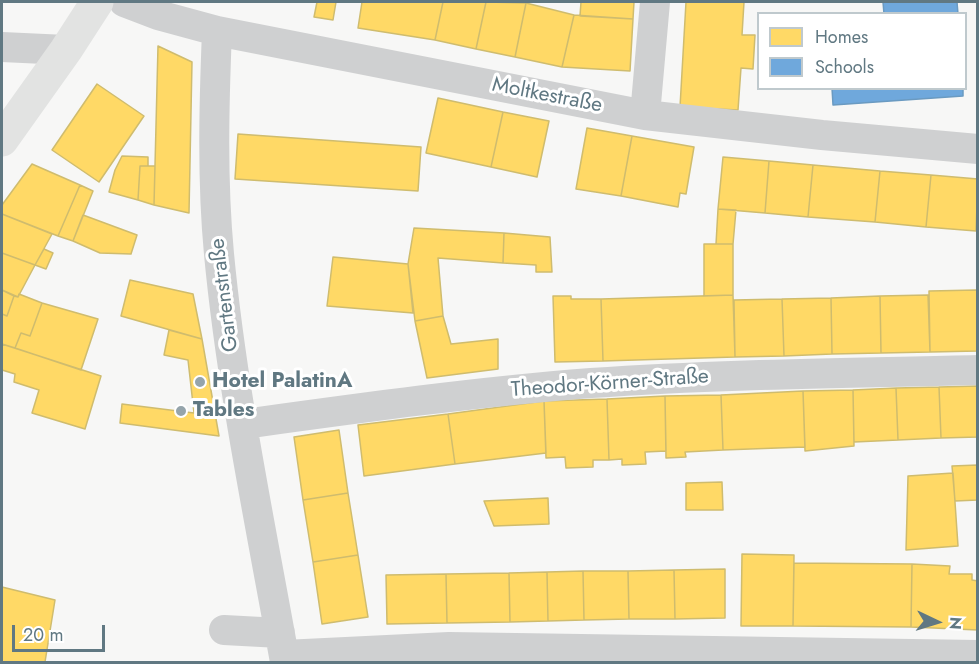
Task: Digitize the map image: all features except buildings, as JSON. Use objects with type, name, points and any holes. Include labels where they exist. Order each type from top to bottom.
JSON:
[{"type":"main road","points":[[2,140],[97,2]]},
{"type":"street","name":"Moltkestraße","points":[[124,2],[158,15],[217,31],[645,115],[790,132],[978,149]]},
{"type":"street","points":[[645,115],[655,2]]},
{"type":"street","name":"Gartenstraße","points":[[217,31],[214,181],[228,337],[283,650]]},
{"type":"street","points":[[2,47],[66,50]]},
{"type":"street","name":"Theodor-Körner-Straße","points":[[244,424],[432,398],[591,383],[689,377],[978,370]]},
{"type":"street","points":[[224,630],[283,650],[450,647],[978,655]]},
{"type":"place","name":"Hotel PalatinA","points":[[200,382]]},
{"type":"place","name":"Tables","points":[[181,411]]}]
